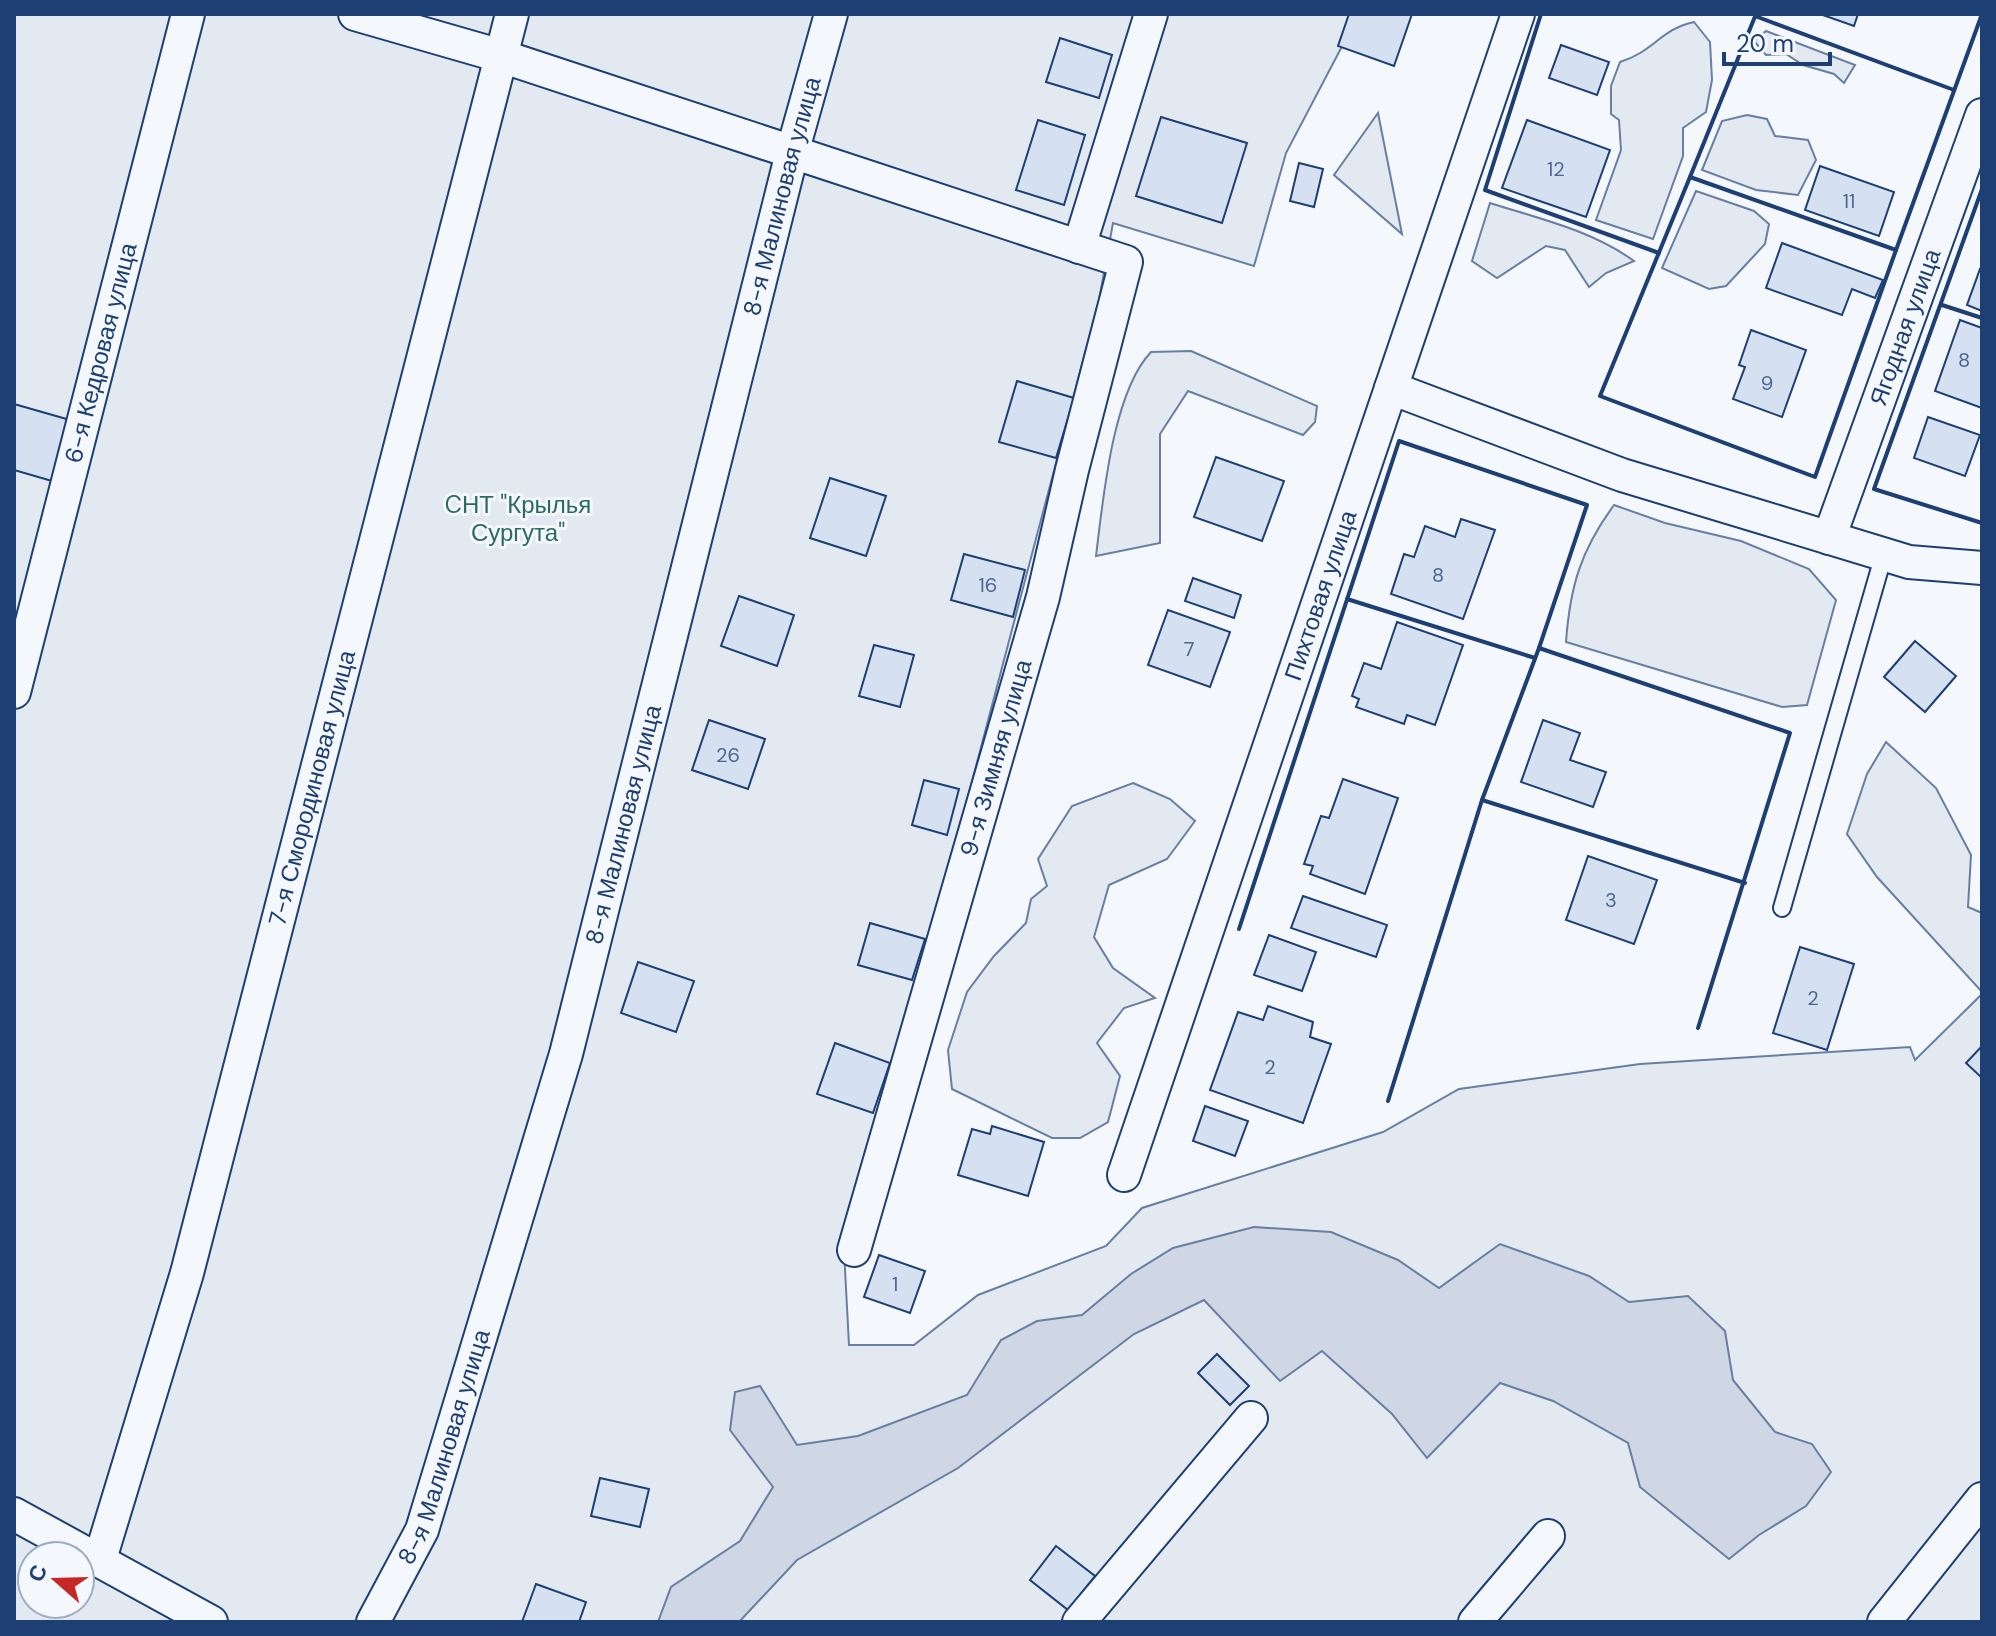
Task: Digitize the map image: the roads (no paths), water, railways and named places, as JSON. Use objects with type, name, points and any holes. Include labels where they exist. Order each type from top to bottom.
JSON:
[{"type":"street","name":"6-я Кедровая улица","points":[[14,692],[188,14]]},
{"type":"street","points":[[355,14],[501,56],[1079,247],[1151,14]]},
{"type":"street","name":"7-я Смородиновая улица","points":[[100,1559],[187,1273],[512,14]]},
{"type":"street","name":"8-я Малиновая улица","points":[[373,1622],[422,1530],[566,1054],[792,153],[831,14]]},
{"type":"street","name":"Пихтовая улица","points":[[1124,1175],[1518,14]]},
{"type":"street","name":"Ягодная улица","points":[[1829,538],[1982,115]]},
{"type":"street","name":"9-я Зимняя улица","points":[[854,1250],[1043,597],[1126,262],[1079,247]]},
{"type":"street","points":[[1391,388],[1622,475],[1909,562],[1982,568]]},
{"type":"street","points":[[1079,1622],[1251,1418]]},
{"type":"street","points":[[1884,1622],[1982,1499]]},
{"type":"street","points":[[14,1514],[211,1622]]},
{"type":"street","points":[[1475,1622],[1548,1536]]},
{"type":"lane","points":[[1782,908],[1884,554]]},
{"type":"park label","name":"CНТ \"Крылья Сургута\"","points":[[518,519]]}]
